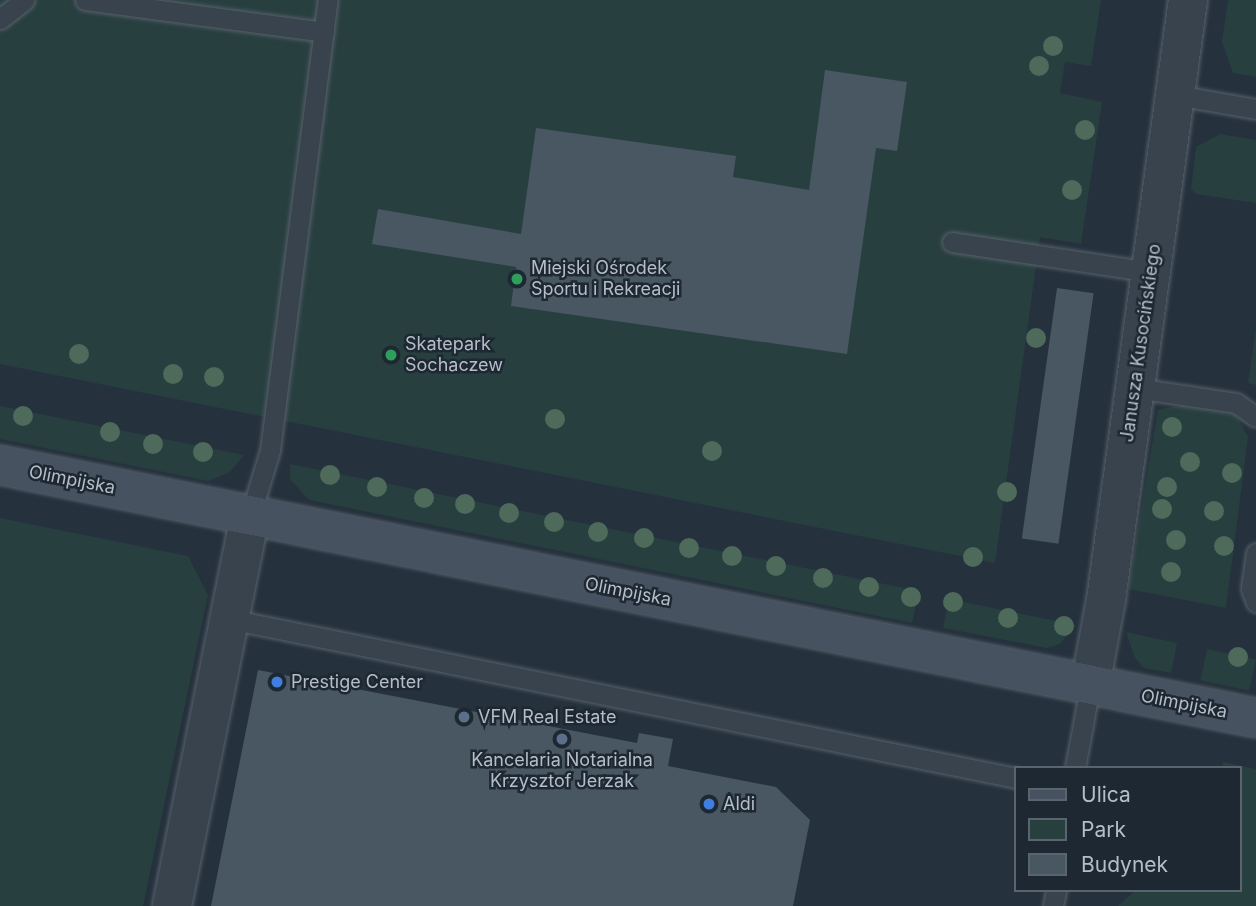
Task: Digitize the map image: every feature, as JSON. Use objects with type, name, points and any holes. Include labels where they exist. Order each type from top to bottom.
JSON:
[{"type":"street","name":"Janusza Kusocińskiego","points":[[1090,686],[1135,387],[1188,0]]},
{"type":"street","name":"Olimpijska","points":[[0,465],[1256,718]]},
{"type":"street","points":[[172,906],[250,516]]},
{"type":"lane","points":[[0,19],[24,0]]},
{"type":"lane","points":[[85,0],[324,32]]},
{"type":"lane","points":[[250,516],[270,450],[328,0]]},
{"type":"lane","points":[[1176,95],[1256,109]]},
{"type":"lane","points":[[952,242],[1151,272]]},
{"type":"lane","points":[[1135,387],[1236,403],[1256,417]]},
{"type":"lane","points":[[1256,553],[1251,589],[1256,602]]},
{"type":"lane","points":[[229,619],[1014,778]]},
{"type":"lane","points":[[1075,766],[1090,686]]},
{"type":"green space","name":"Miejski Ośrodek Sportu i Rekreacji","points":[[0,0],[1101,0],[1091,66],[1065,62],[1060,93],[1102,102],[1081,244],[1040,237],[995,563],[0,364]]},
{"type":"green space","points":[[1228,0],[1256,0],[1256,77],[1233,73],[1222,42]]},
{"type":"green space","points":[[1220,134],[1256,140],[1256,203],[1196,194],[1191,189],[1196,147]]},
{"type":"green space","points":[[1256,329],[1256,385],[1248,383]]},
{"type":"green space","points":[[1182,405],[1236,414],[1248,437],[1226,608],[1128,589],[1158,410]]},
{"type":"green space","points":[[0,406],[244,455],[230,472],[208,481],[0,439]]},
{"type":"green space","points":[[290,464],[919,591],[912,623],[309,500],[290,479]]},
{"type":"green space","points":[[0,518],[188,556],[208,595],[143,906],[0,906]]},
{"type":"green space","points":[[949,599],[1076,625],[1060,644],[1047,648],[943,628]]},
{"type":"green space","points":[[1126,632],[1177,643],[1171,673],[1144,668],[1135,658]]},
{"type":"green space","points":[[1207,649],[1256,659],[1249,691],[1200,680]]},
{"type":"green space","points":[[1223,762],[1242,766],[1222,766]]},
{"type":"green space","points":[[1242,766],[1256,769],[1256,906],[1118,906],[1134,892],[1242,892]]},
{"type":"building","points":[[825,70],[907,82],[897,151],[876,148],[847,354],[511,306],[516,267],[372,244],[378,209],[521,234],[536,128],[736,156],[733,177],[809,190]]},
{"type":"building","points":[[1057,288],[1094,293],[1058,544],[1022,539]]},
{"type":"building","points":[[258,670],[637,743],[639,733],[673,739],[668,766],[776,787],[810,820],[793,906],[211,906]]},
{"type":"place","name":"Miejski Ośrodek Sportu i Rekreacji","points":[[517,279]]},
{"type":"place","name":"Skatepark Sochaczew","points":[[391,355]]},
{"type":"place","name":"Prestige Center","points":[[277,682]]},
{"type":"place","name":"VFM Real Estate","points":[[464,717]]},
{"type":"place","name":"Kancelaria Notarialna Krzysztof Jerzak","points":[[562,739]]},
{"type":"place","name":"Aldi","points":[[709,804]]}]
